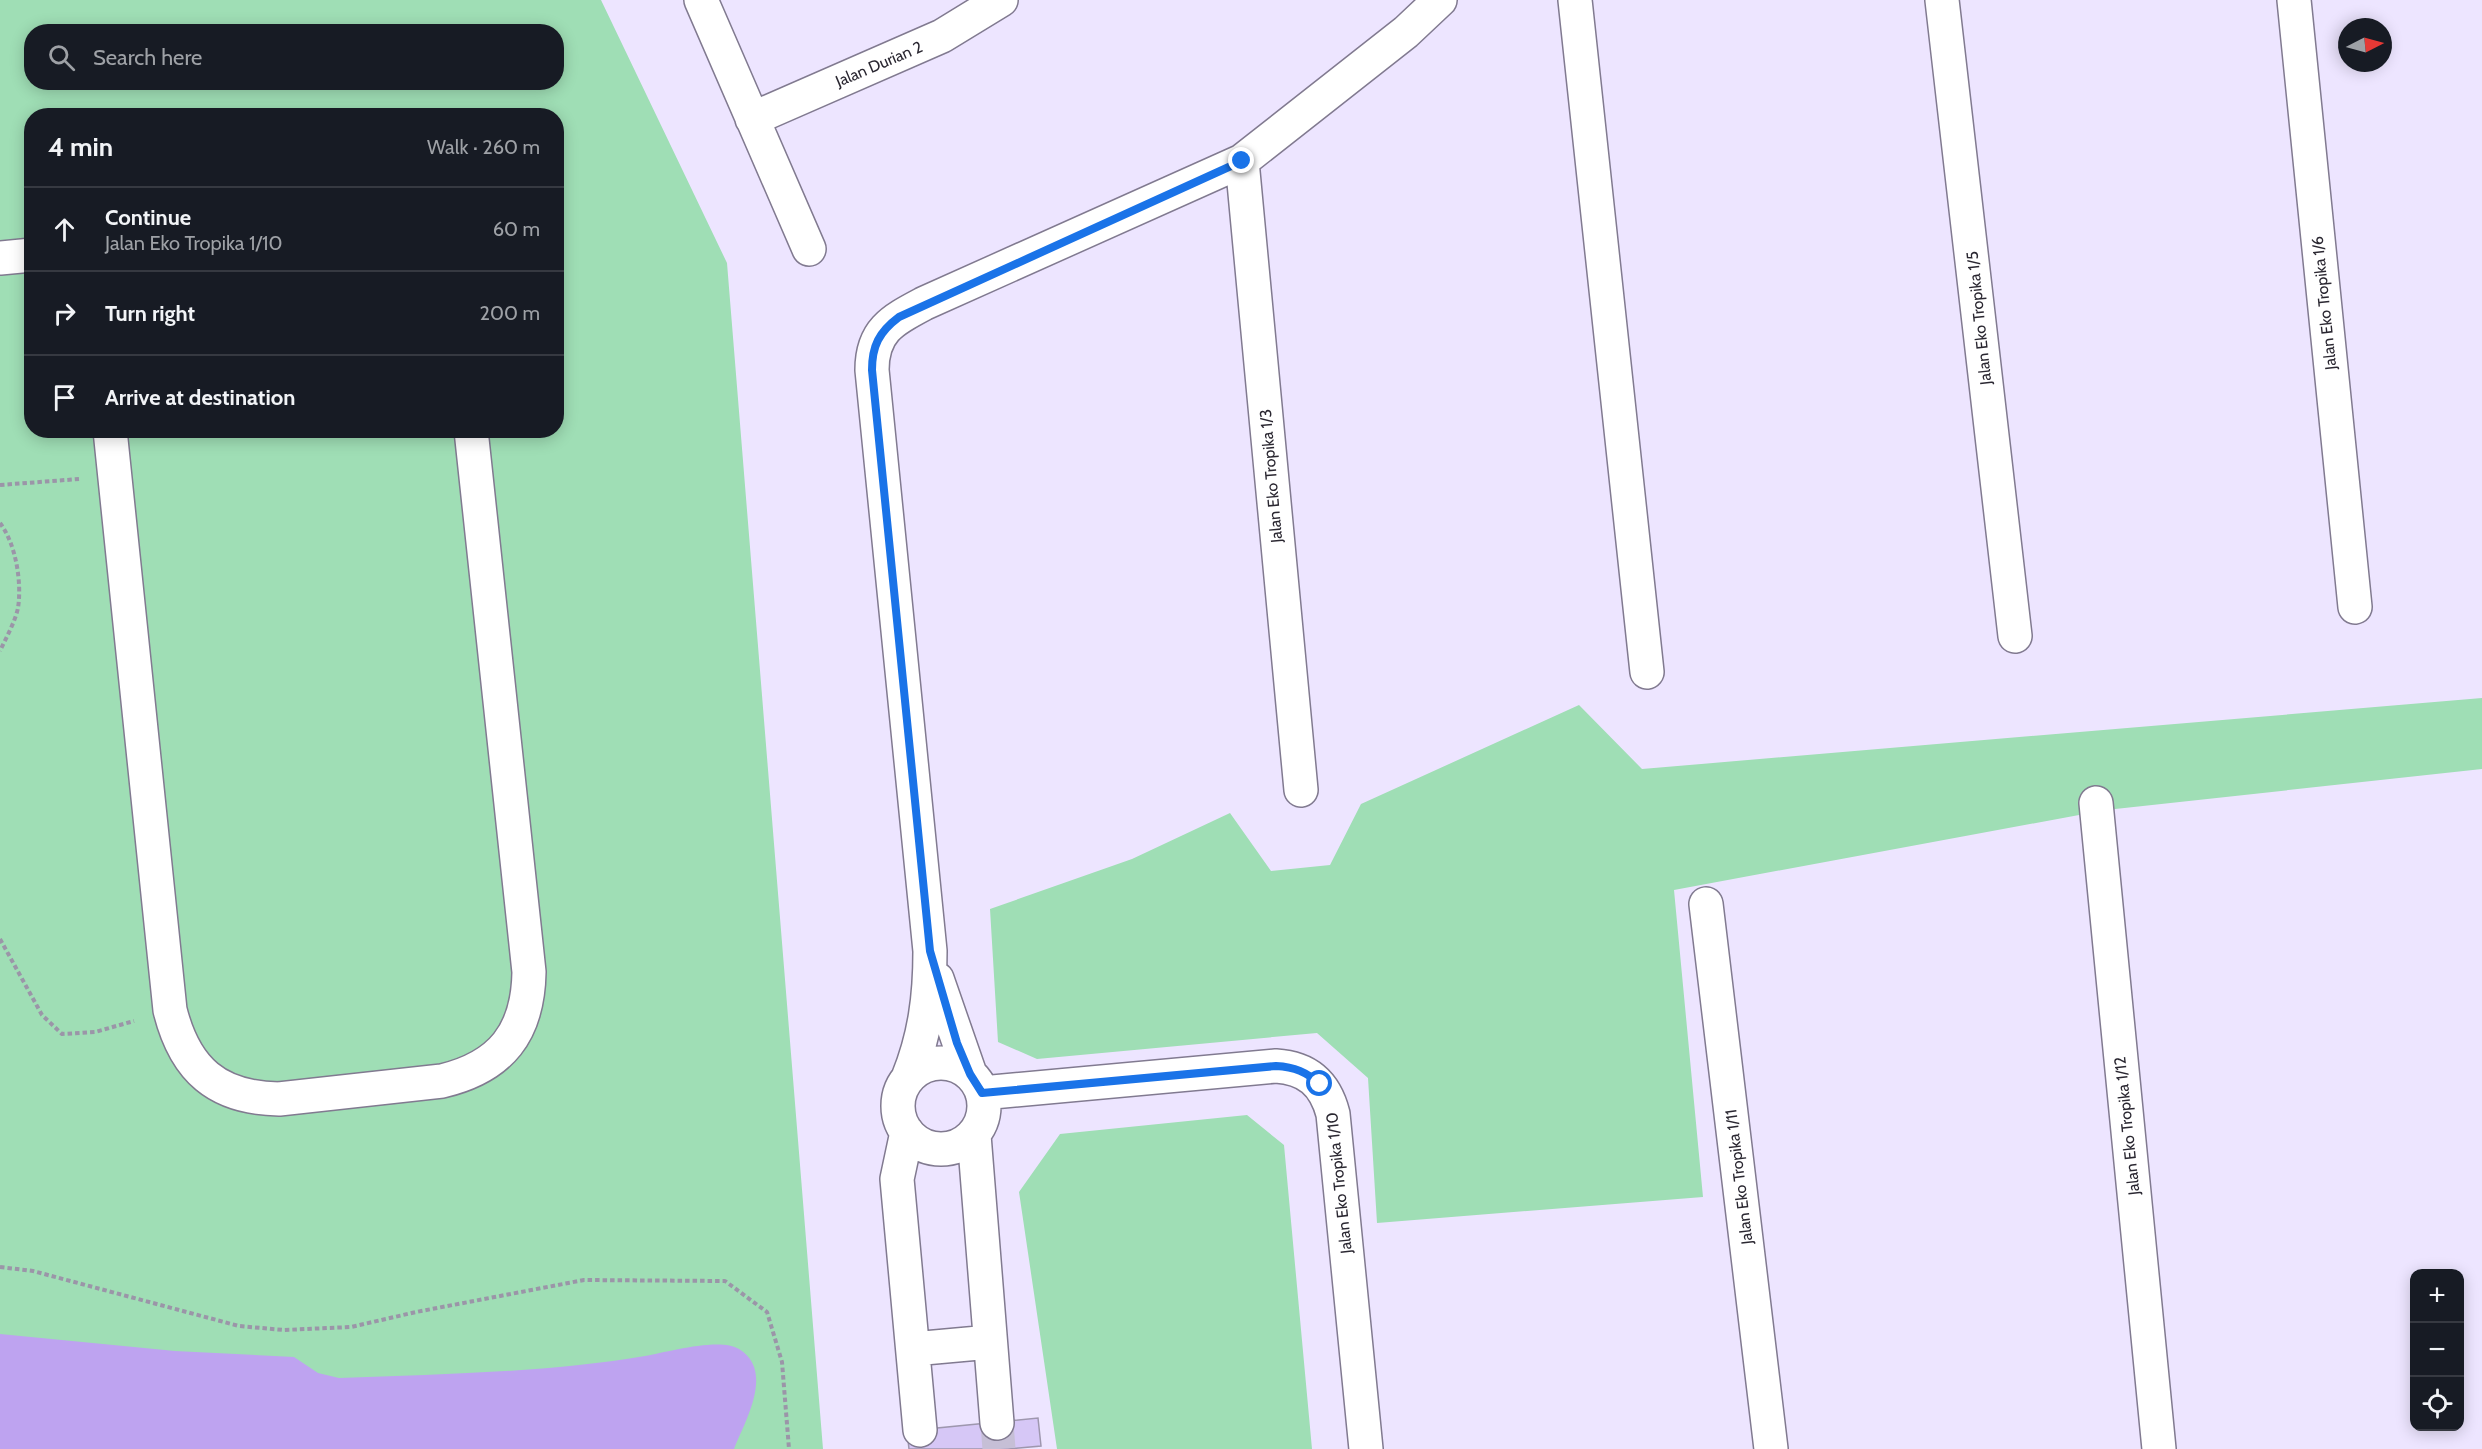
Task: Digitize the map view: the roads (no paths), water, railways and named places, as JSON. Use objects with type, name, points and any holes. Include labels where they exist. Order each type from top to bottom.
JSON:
[{"type":"street","points":[[701,0],[809,249]]},
{"type":"street","name":"Jalan Durian 2","points":[[752,119],[942,36],[1001,0]]},
{"type":"street","points":[[974,1135],[952,1148],[940,1150],[927,1147],[907,1132],[900,1119],[901,1091],[920,1048],[927,1016],[930,951],[872,370],[872,354],[877,339],[886,326],[925,303],[1242,161],[1406,32],[1440,0]]},
{"type":"street","points":[[1575,0],[1647,672]]},
{"type":"street","name":"Jalan Eko Tropika 1/5","points":[[1942,0],[2015,636]]},
{"type":"street","name":"Jalan Eko Tropika 1/6","points":[[2294,0],[2355,606]]},
{"type":"street","name":"Jalan Eko Tropika 1/3","points":[[1242,161],[1300,790]]},
{"type":"street","points":[[0,258],[24,256]]},
{"type":"street","points":[[111,438],[170,1010],[177,1036],[189,1059],[201,1071],[229,1091],[254,1098],[279,1099],[442,1081],[466,1075],[489,1062],[508,1045],[522,1022],[529,998],[529,972],[472,438]]},
{"type":"street","name":"Jalan Eko Tropika 1/12","points":[[2096,803],[2159,1449]]},
{"type":"street","name":"Jalan Eko Tropika 1/11","points":[[1706,904],[1771,1449]]},
{"type":"street","points":[[930,951],[947,1013],[976,1083],[984,1115],[974,1135],[997,1423]]},
{"type":"street","points":[[908,1078],[932,1064],[945,1063],[976,1083]]},
{"type":"street","name":"Jalan Eko Tropika 1/10","points":[[976,1083],[1276,1066],[1292,1067],[1308,1074],[1320,1084],[1329,1098],[1333,1114],[1366,1449]]},
{"type":"street","points":[[907,1132],[897,1179],[920,1430]]},
{"type":"street","points":[[912,1349],[990,1342]]},
{"type":"tunnel","points":[[997,1423],[999,1449]]}]
